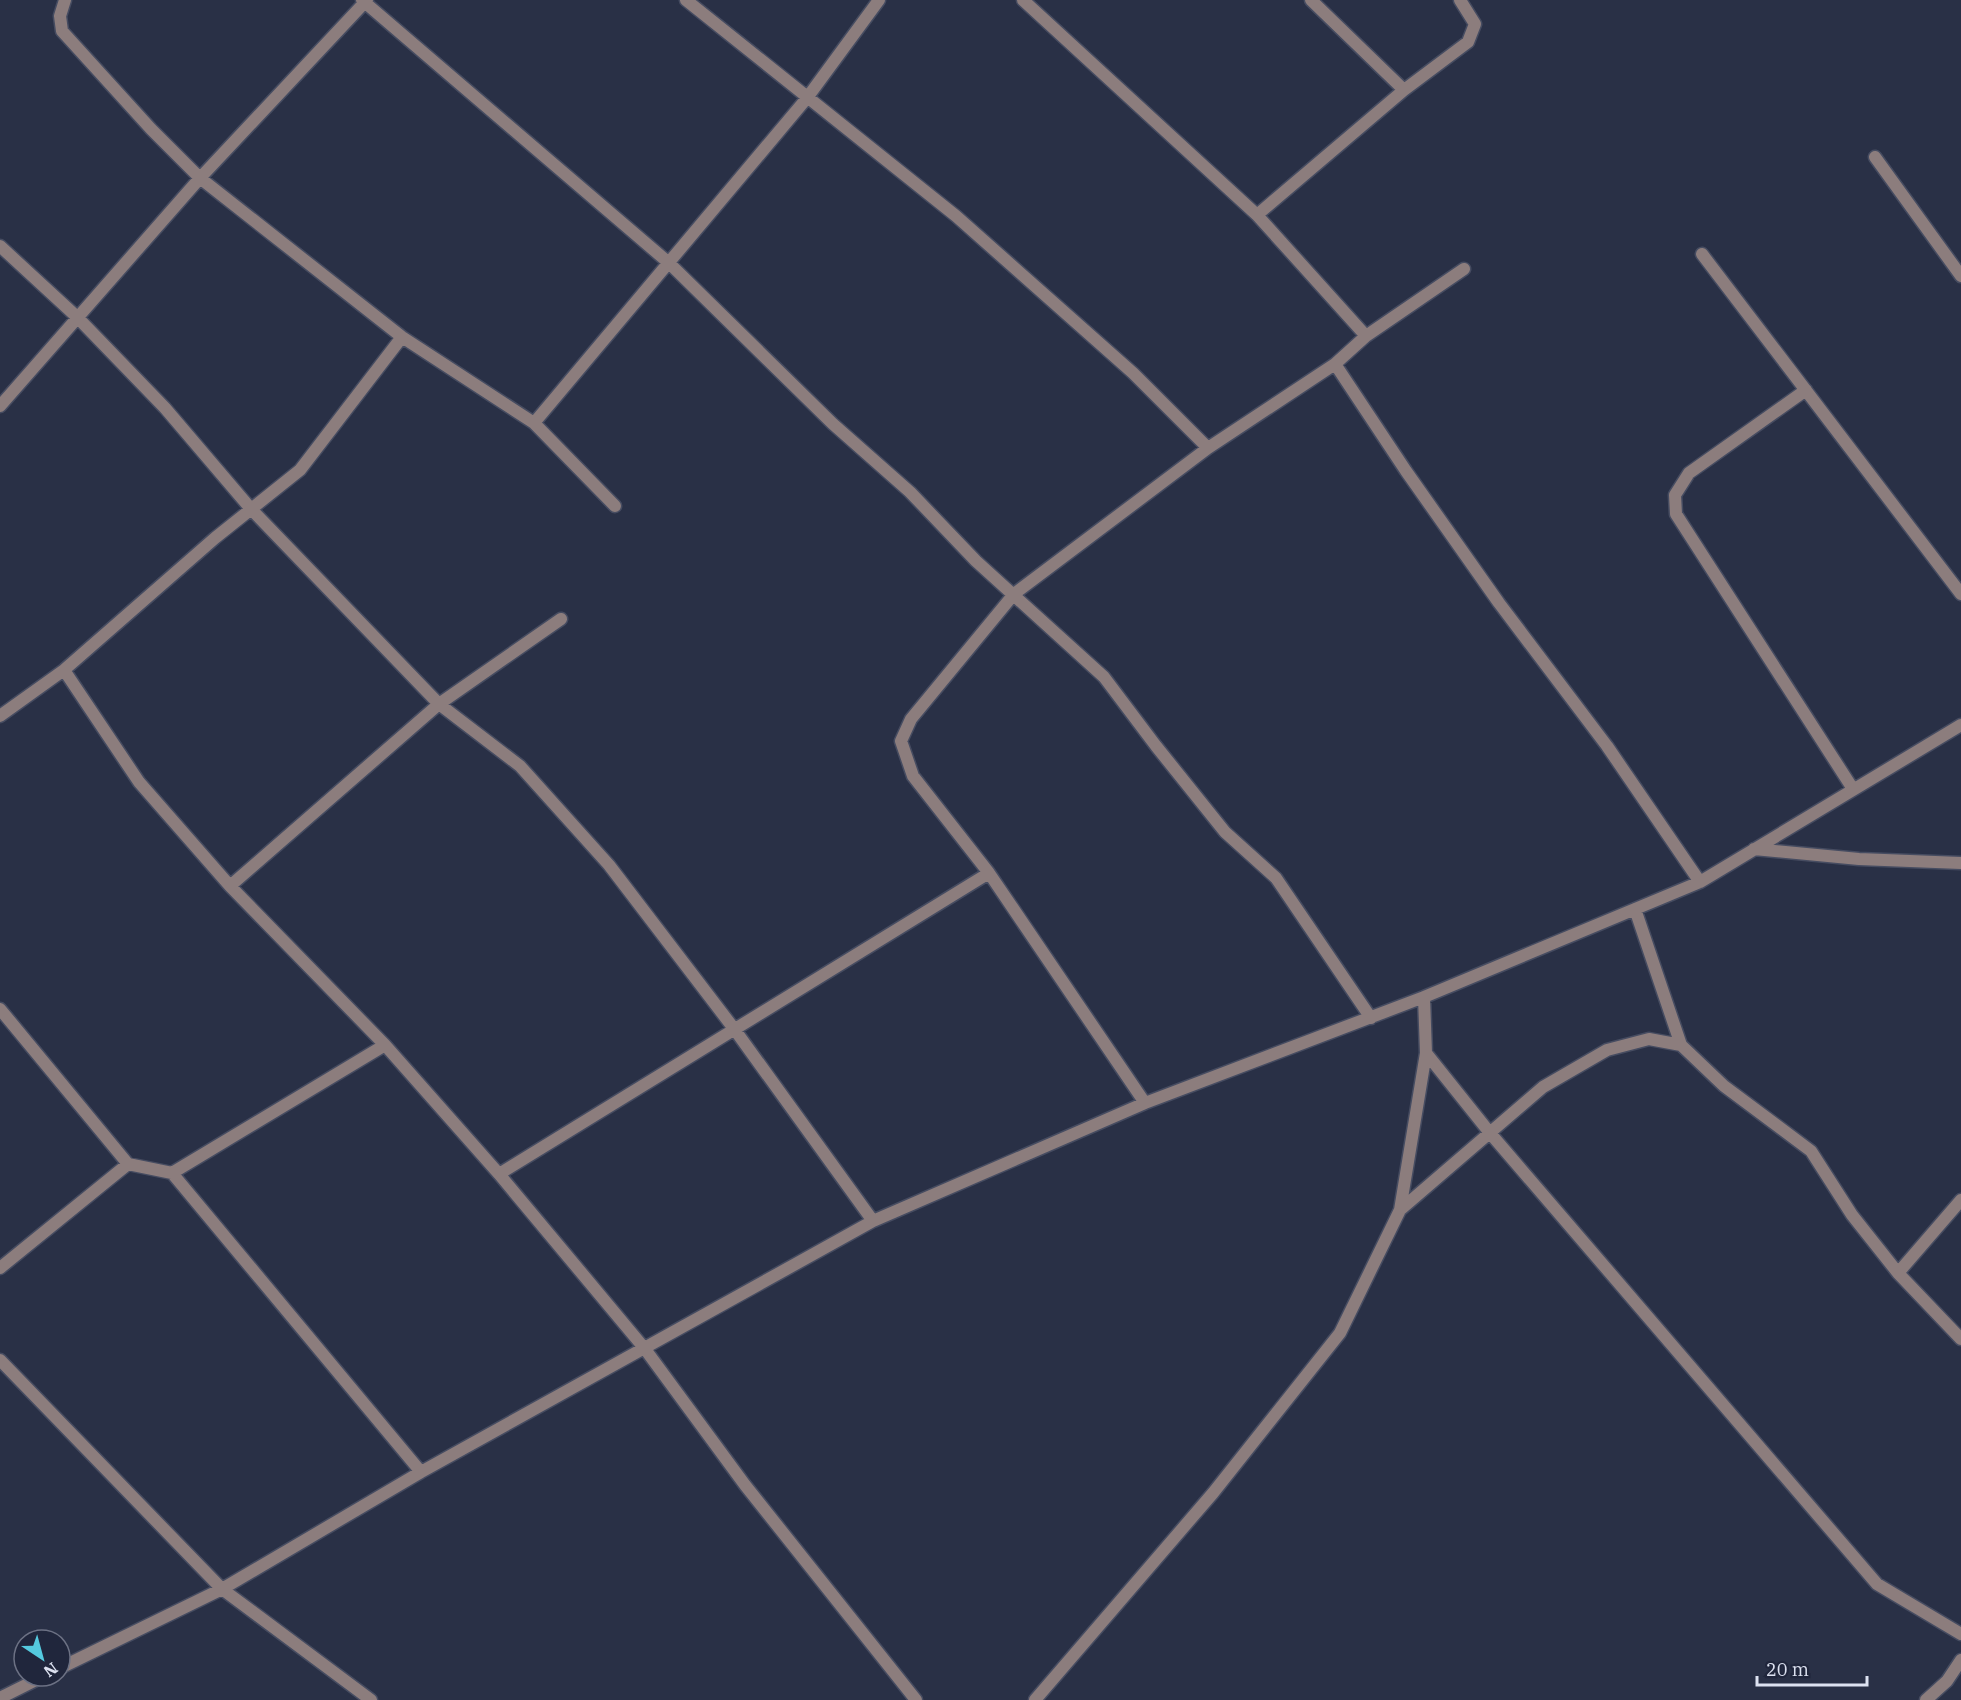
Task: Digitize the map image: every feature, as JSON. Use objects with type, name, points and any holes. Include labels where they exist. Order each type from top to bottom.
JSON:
[{"type":"street","points":[[65,0],[60,15],[62,31],[151,129],[200,178],[402,337],[534,423],[615,506]]},
{"type":"street","points":[[686,0],[956,216],[1133,373],[1208,448]]},
{"type":"street","points":[[534,423],[807,98],[879,0]]},
{"type":"street","points":[[1023,0],[1257,215],[1366,336]]},
{"type":"street","points":[[1311,0],[1404,90]]},
{"type":"street","points":[[1257,215],[1404,90],[1468,42],[1475,24],[1460,0]]},
{"type":"street","points":[[0,406],[200,178],[365,1],[669,263],[833,424],[910,492],[976,561],[1104,677],[1225,832],[1276,878],[1371,1018]]},
{"type":"street","points":[[1875,157],[1961,276]]},
{"type":"street","points":[[0,246],[77,316],[165,408],[251,509],[439,704],[520,766],[609,865],[735,1030],[873,1221]]},
{"type":"street","points":[[1702,254],[1961,594]]},
{"type":"street","points":[[1145,1103],[989,873],[913,776],[901,741],[911,720],[1014,594],[1208,448],[1335,364],[1366,336],[1464,269]]},
{"type":"street","points":[[0,716],[64,670],[251,509],[300,470],[402,337]]},
{"type":"street","points":[[1335,364],[1406,471],[1486,584],[1607,746],[1700,882]]},
{"type":"street","points":[[1806,390],[1689,473],[1676,495],[1676,514],[1853,789]]},
{"type":"street","points":[[230,886],[439,704],[561,619]]},
{"type":"street","points":[[64,670],[139,782],[230,886],[385,1045],[499,1174],[645,1349],[745,1485],[916,1700]]},
{"type":"street","points":[[72,1662],[222,1589],[421,1472],[873,1221],[1145,1103],[1424,997],[1700,882],[1961,725]]},
{"type":"street","points":[[1754,849],[1858,859],[1961,863]]},
{"type":"street","points":[[499,1174],[989,873]]},
{"type":"street","points":[[1635,909],[1681,1045],[1724,1086],[1811,1151],[1852,1215],[1898,1273],[1961,1339]]},
{"type":"street","points":[[1035,1700],[1214,1493],[1340,1334],[1400,1210],[1426,1053],[1424,997]]},
{"type":"street","points":[[0,1009],[128,1164],[172,1173],[421,1472]]},
{"type":"street","points":[[1400,1210],[1543,1087],[1608,1050],[1649,1039],[1681,1045]]},
{"type":"street","points":[[172,1173],[385,1045]]},
{"type":"street","points":[[1426,1053],[1490,1133],[1877,1584],[1961,1634]]},
{"type":"street","points":[[0,1268],[128,1164]]},
{"type":"street","points":[[1898,1273],[1961,1200]]},
{"type":"street","points":[[0,1360],[222,1589],[371,1700]]},
{"type":"street","points":[[1926,1700],[1947,1681],[1961,1660]]},
{"type":"street","points":[[0,1698],[20,1688]]}]
